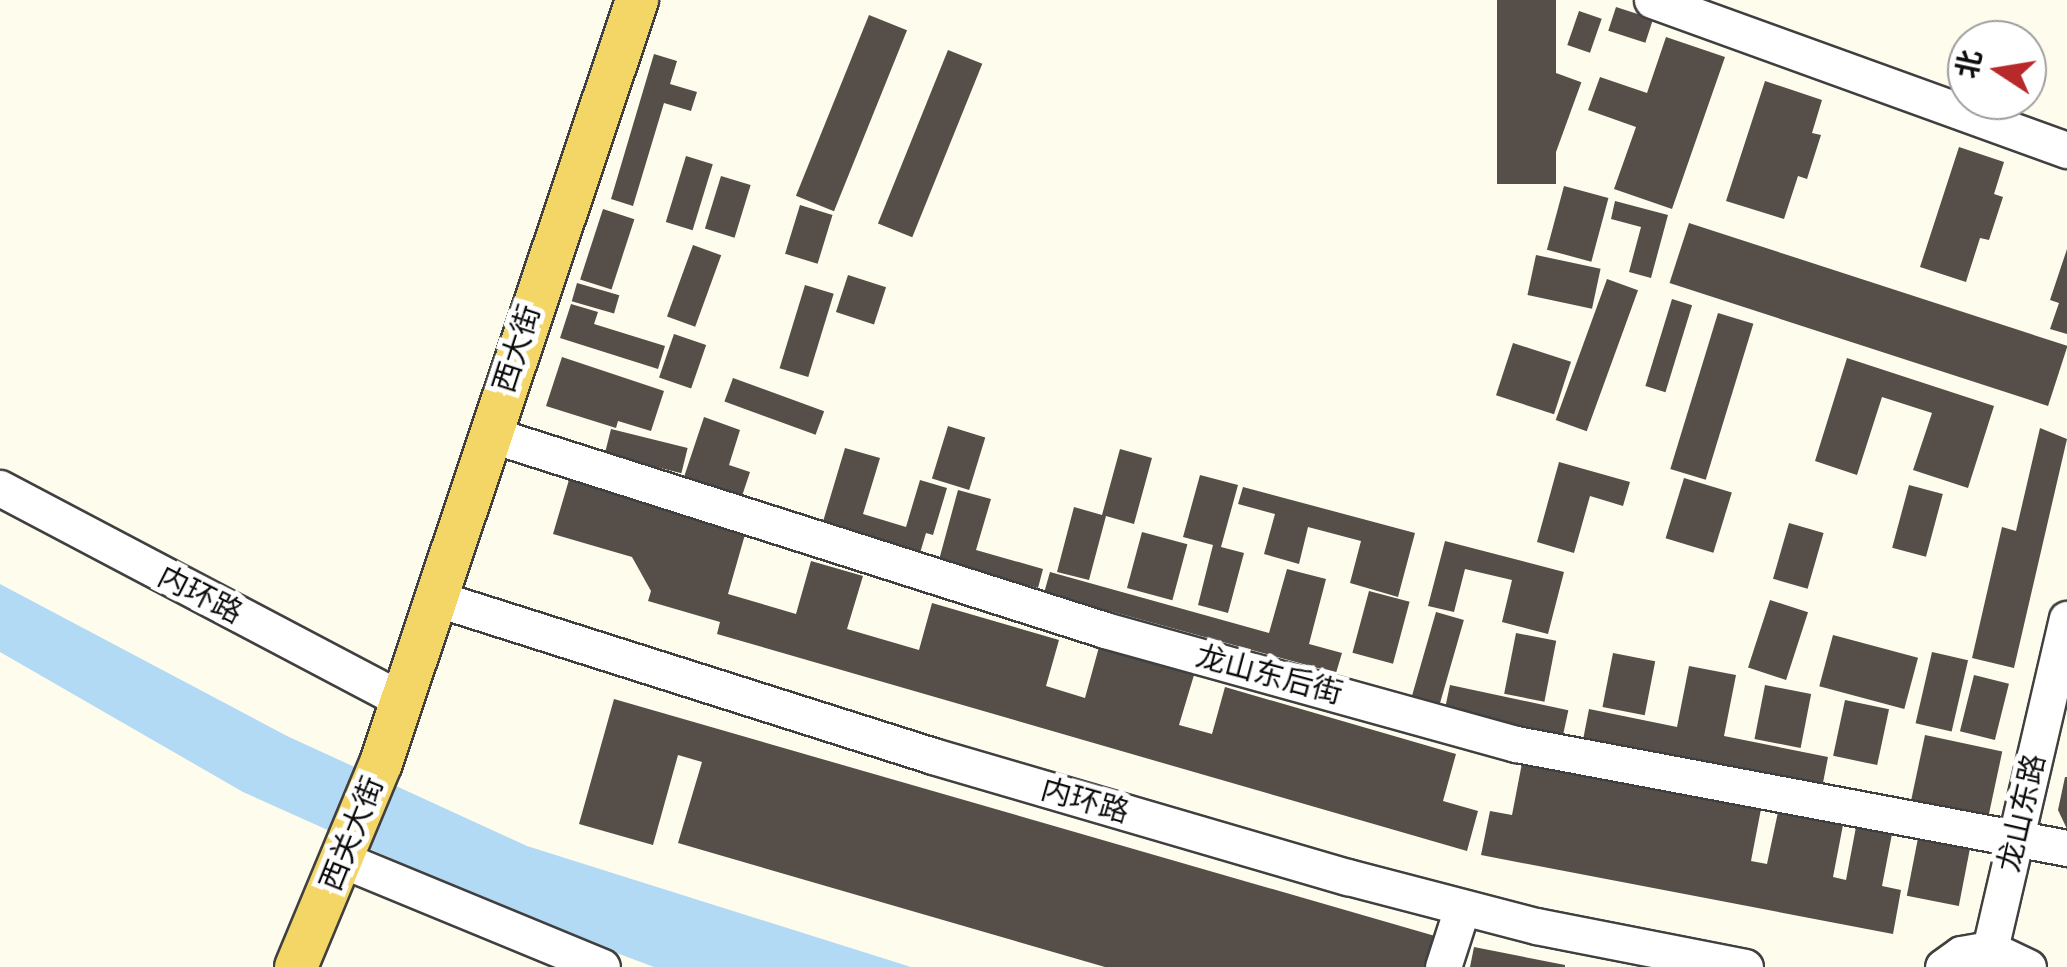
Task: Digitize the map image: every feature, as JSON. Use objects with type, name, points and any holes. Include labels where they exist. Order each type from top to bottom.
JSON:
[{"type":"main road","name":"西大街","points":[[401,699],[637,0]]},
{"type":"main road","name":"西关大街","points":[[296,967],[345,855],[401,699]]},
{"type":"street","points":[[1652,0],[2067,150]]},
{"type":"street","name":"龙山东后街","points":[[489,434],[1105,630],[1516,744],[2067,848]]},
{"type":"street","name":"内环路","points":[[0,488],[401,699]]},
{"type":"street","name":"内环路","points":[[434,598],[933,756],[1462,908],[1744,967]]},
{"type":"street","name":"龙山东路","points":[[1990,949],[2067,618]]},
{"type":"street","points":[[345,855],[602,967]]},
{"type":"street","points":[[1443,967],[1462,908]]},
{"type":"street","points":[[1943,967],[1961,954],[1990,949],[2028,967]]},
{"type":"water","points":[[0,584],[287,736],[527,846],[911,967],[654,967],[526,919],[243,792],[0,652]]},
{"type":"building","points":[[1497,0],[1556,0],[1556,184],[1497,184]]},
{"type":"building","points":[[1616,7],[1653,19],[1645,43],[1608,31]]},
{"type":"building","points":[[1579,11],[1602,19],[1590,53],[1567,45]]},
{"type":"building","points":[[869,15],[907,30],[834,211],[796,196]]},
{"type":"building","points":[[1666,37],[1725,57],[1672,209],[1614,189],[1636,127],[1588,110],[1600,77],[1647,93]]},
{"type":"building","points":[[948,50],[982,64],[912,237],[878,223]]},
{"type":"building","points":[[654,54],[677,61],[670,84],[697,92],[691,111],[664,103],[633,206],[611,199]]},
{"type":"building","points":[[1556,73],[1581,82],[1550,169],[1525,159]]},
{"type":"building","points":[[1765,81],[1822,100],[1812,133],[1821,135],[1807,179],[1798,176],[1784,219],[1726,201]]},
{"type":"building","points":[[1959,147],[2004,162],[1994,194],[2003,197],[1989,240],[1980,238],[1966,282],[1920,267]]},
{"type":"building","points":[[686,156],[713,164],[693,230],[666,222]]},
{"type":"building","points":[[721,176],[751,185],[735,238],[705,229]]},
{"type":"building","points":[[1564,186],[1608,198],[1591,262],[1547,250]]},
{"type":"building","points":[[1615,201],[1668,215],[1651,278],[1629,272],[1641,227],[1611,219]]},
{"type":"building","points":[[800,205],[833,215],[818,264],[785,254]]},
{"type":"building","points":[[603,209],[634,219],[612,290],[580,279]]},
{"type":"building","points":[[1689,223],[2067,346],[2048,406],[1670,283]]},
{"type":"building","points":[[693,245],[721,255],[695,327],[667,316]]},
{"type":"building","points":[[2067,249],[2067,334],[2050,329],[2059,303],[2050,300]]},
{"type":"building","points":[[1536,255],[1601,269],[1592,309],[1527,295]]},
{"type":"building","points":[[848,275],[886,287],[874,324],[836,312]]},
{"type":"building","points":[[1607,279],[1638,290],[1587,431],[1556,420]]},
{"type":"building","points":[[577,283],[619,295],[614,313],[572,301]]},
{"type":"building","points":[[805,285],[834,294],[808,377],[780,368]]},
{"type":"building","points":[[1672,299],[1692,305],[1665,392],[1645,386]]},
{"type":"building","points":[[571,304],[598,312],[594,324],[665,346],[658,369],[560,338]]},
{"type":"building","points":[[1718,313],[1753,324],[1706,480],[1670,469]]},
{"type":"building","points":[[674,334],[706,345],[691,389],[659,377]]},
{"type":"building","points":[[1513,343],[1571,362],[1554,414],[1496,395]]},
{"type":"building","points":[[562,357],[664,391],[651,431],[618,421],[616,428],[546,406]]},
{"type":"building","points":[[1847,358],[1994,406],[1968,488],[1913,470],[1932,413],[1882,397],[1857,475],[1815,461]]},
{"type":"building","points":[[733,378],[824,411],[816,435],[724,401]]},
{"type":"building","points":[[704,417],[740,430],[729,465],[750,472],[742,496],[684,477]]},
{"type":"building","points":[[948,426],[985,437],[969,490],[932,479]]},
{"type":"building","points":[[2040,428],[2067,439],[2014,668],[1972,658],[2002,527],[2016,531]]},
{"type":"building","points":[[611,429],[688,448],[681,473],[605,454]]},
{"type":"building","points":[[845,448],[880,458],[863,514],[906,527],[920,480],[947,488],[933,535],[926,533],[920,553],[822,525]]},
{"type":"building","points":[[1120,449],[1152,458],[1134,524],[1106,516],[1089,580],[1057,572],[1074,507],[1102,515]]},
{"type":"building","points":[[1559,462],[1630,482],[1623,506],[1590,496],[1574,553],[1537,542]]},
{"type":"building","points":[[571,473],[748,524],[728,594],[796,614],[811,561],[863,576],[847,629],[919,650],[932,603],[1059,640],[1046,686],[1085,698],[1099,647],[1194,675],[1179,725],[1212,734],[1225,687],[1456,754],[1443,801],[1478,811],[1467,851],[717,634],[720,622],[648,601],[651,591],[632,557],[553,534]]},
{"type":"building","points":[[1200,475],[1238,485],[1221,547],[1244,553],[1228,613],[1198,605],[1213,545],[1183,537]]},
{"type":"building","points":[[1684,478],[1732,493],[1713,553],[1666,538]]},
{"type":"building","points":[[1909,485],[1943,494],[1926,557],[1892,548]]},
{"type":"building","points":[[1243,487],[1415,533],[1398,597],[1350,583],[1361,541],[1308,527],[1299,564],[1264,554],[1275,514],[1238,504]]},
{"type":"building","points":[[958,490],[991,499],[976,550],[1043,569],[1038,588],[939,560]]},
{"type":"building","points":[[1789,523],[1824,533],[1808,589],[1773,579]]},
{"type":"building","points":[[1142,532],[1187,544],[1172,600],[1127,588]]},
{"type":"building","points":[[1445,541],[1564,572],[1548,634],[1502,622],[1512,580],[1465,569],[1454,612],[1428,606]]},
{"type":"building","points":[[1287,569],[1326,579],[1309,644],[1342,653],[1336,673],[1044,593],[1050,572],[1269,633]]},
{"type":"building","points":[[1369,591],[1410,602],[1393,664],[1352,653]]},
{"type":"building","points":[[1770,600],[1808,612],[1786,680],[1748,668]]},
{"type":"building","points":[[1436,612],[1464,620],[1440,704],[1412,696]]},
{"type":"building","points":[[1516,633],[1556,641],[1544,702],[1504,694]]},
{"type":"building","points":[[1833,635],[1918,658],[1904,709],[1819,686]]},
{"type":"building","points":[[1932,652],[1968,660],[1952,731],[1916,723]]},
{"type":"building","points":[[1613,653],[1655,661],[1645,715],[1603,707]]},
{"type":"building","points":[[1689,666],[1736,675],[1724,736],[1828,757],[1821,793],[1582,745],[1589,709],[1677,727]]},
{"type":"building","points":[[1974,675],[2009,684],[1995,740],[1960,731]]},
{"type":"building","points":[[1450,685],[1568,710],[1563,735],[1445,709]]},
{"type":"building","points":[[1765,685],[1811,694],[1801,748],[1755,739]]},
{"type":"building","points":[[614,699],[1435,936],[1426,967],[1105,967],[678,843],[702,762],[678,755],[653,845],[579,824]]},
{"type":"building","points":[[1845,700],[1889,709],[1877,765],[1833,756]]},
{"type":"building","points":[[1925,735],[2002,751],[1988,821],[1910,804]]},
{"type":"building","points":[[1522,763],[1761,809],[1751,861],[1767,864],[1778,812],[1843,825],[1833,877],[1846,880],[1856,827],[1892,834],[1882,886],[1901,890],[1893,934],[1481,855],[1490,811],[1512,815]]},
{"type":"building","points":[[2067,777],[2067,829],[2058,810]]},
{"type":"building","points":[[1919,833],[1971,843],[1959,906],[1907,896]]},
{"type":"building","points":[[1474,947],[1565,965],[1565,967],[1470,967]]}]
